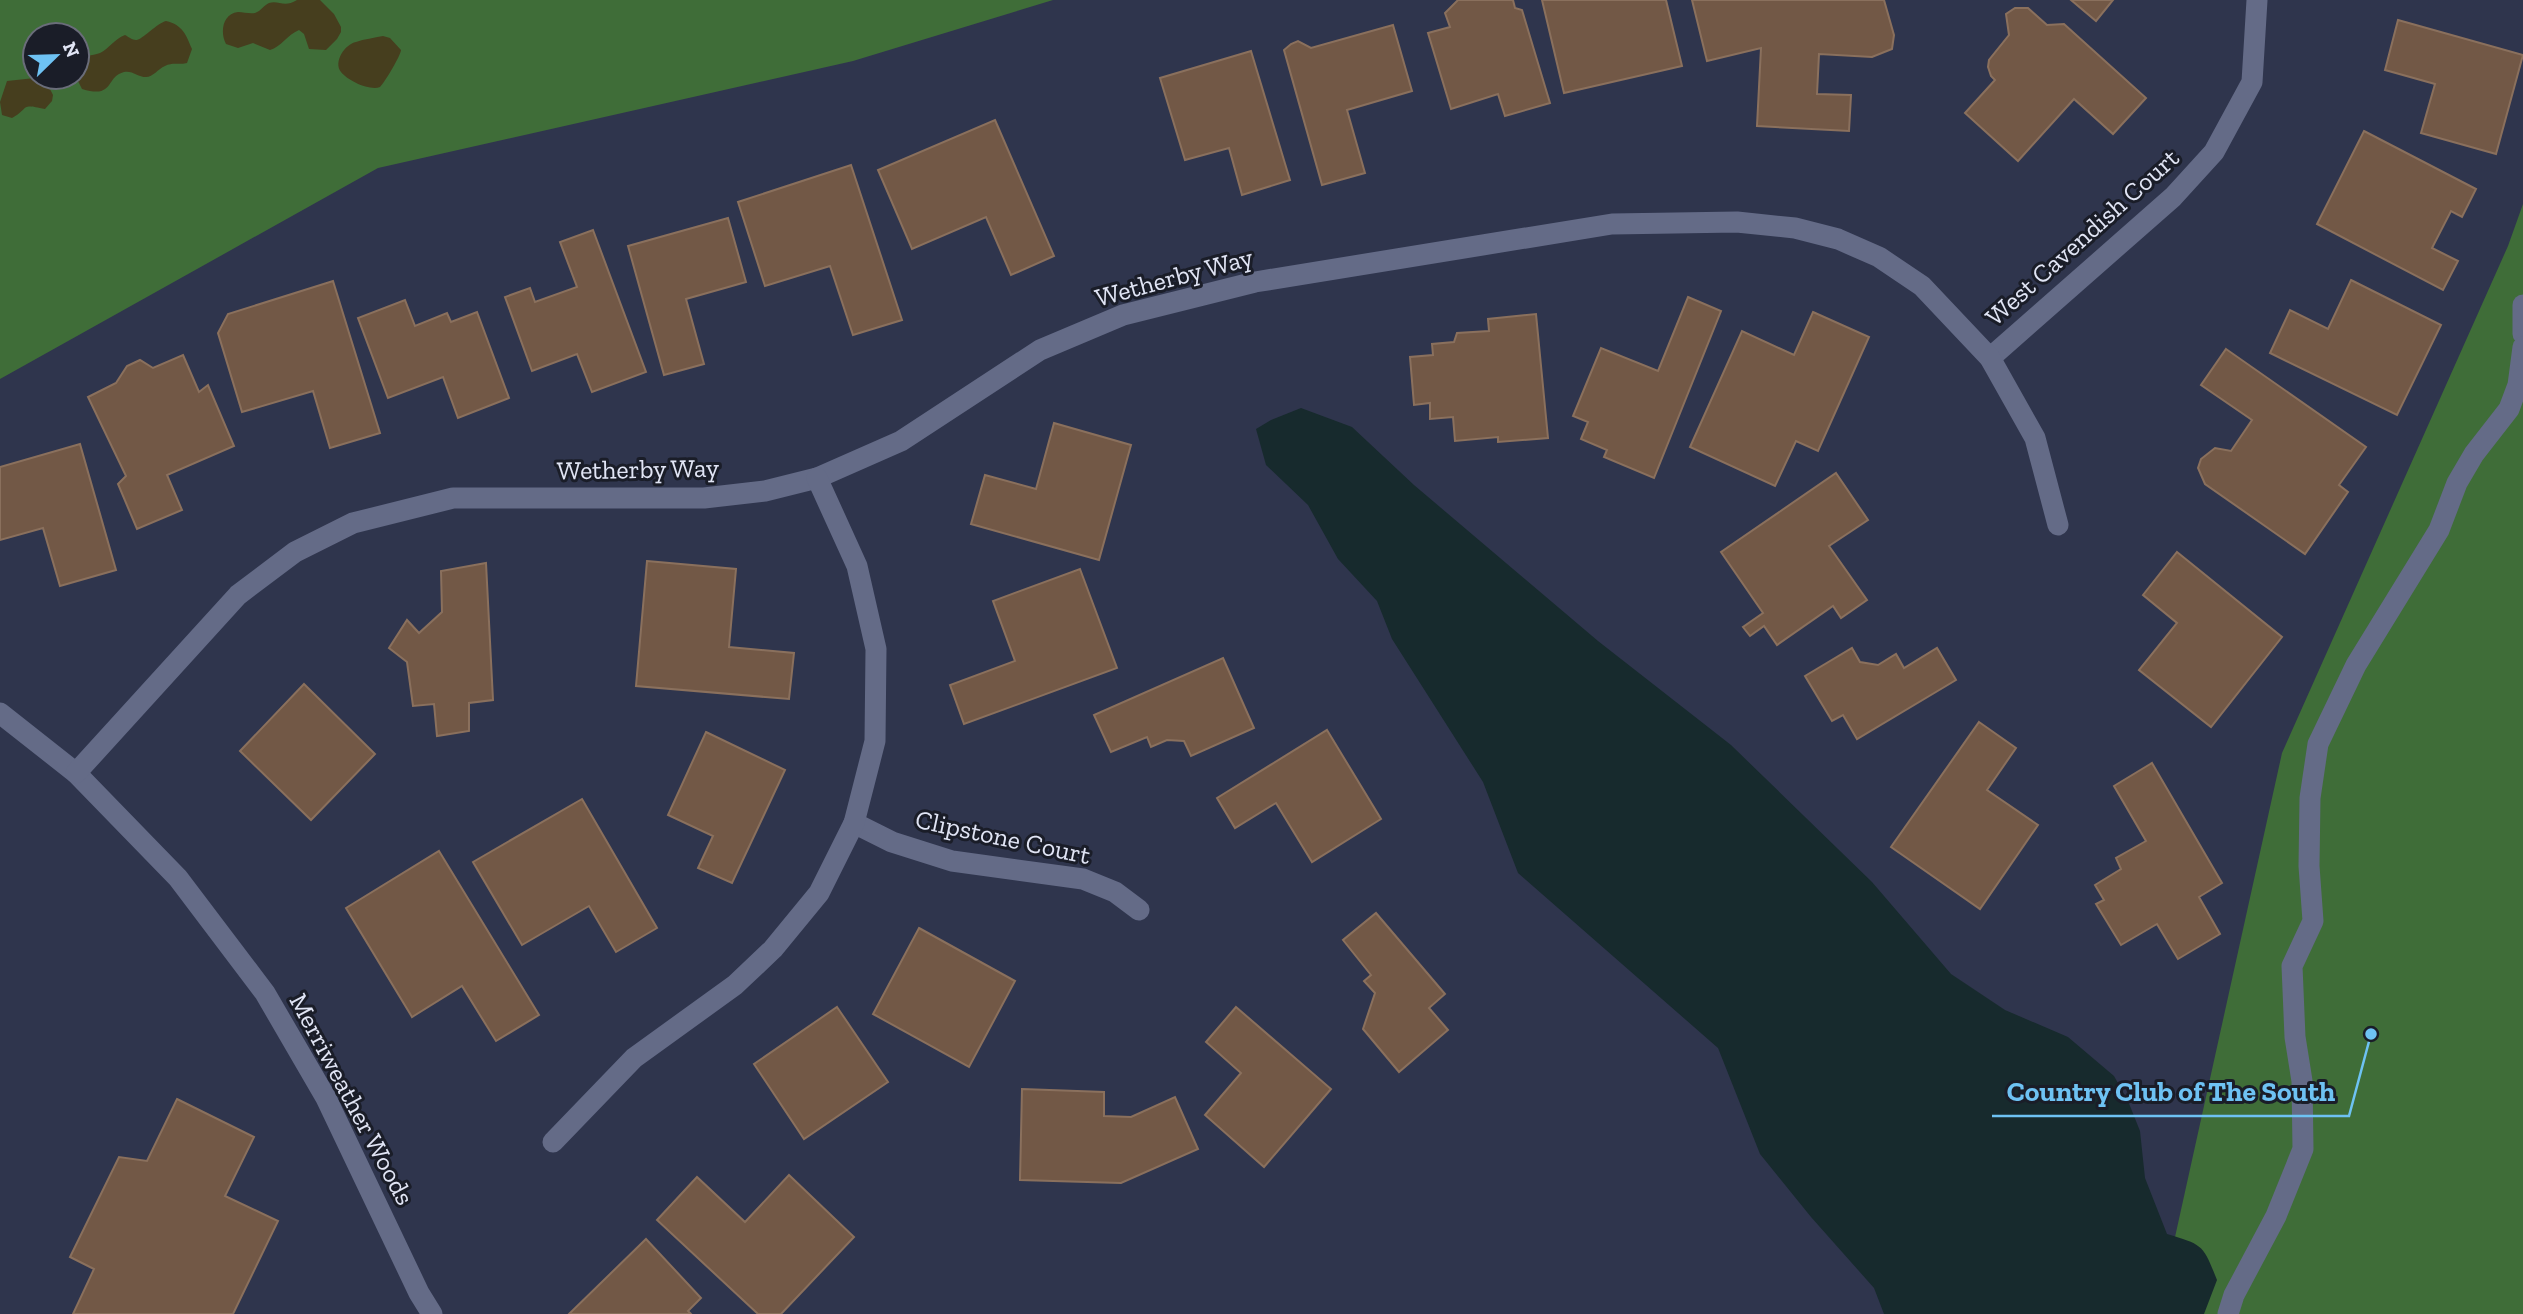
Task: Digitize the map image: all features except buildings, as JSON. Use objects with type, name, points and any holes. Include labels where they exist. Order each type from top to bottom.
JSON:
[{"type":"street","name":"West Cavendish Court","points":[[1990,358],[2174,197],[2214,152],[2252,82],[2257,0]]},
{"type":"street","name":"Wetherby Way","points":[[76,773],[238,595],[295,552],[353,523],[453,498],[704,498],[765,491],[817,478],[901,441],[1040,350],[1124,315],[1255,282],[1612,224],[1737,222],[1795,228],[1838,239],[1879,257],[1922,286],[1990,358],[2035,438],[2058,525]]},
{"type":"street","points":[[2523,305],[2523,334]]},
{"type":"street","points":[[2228,1314],[2234,1295],[2276,1216],[2302,1149],[2302,1081],[2295,1037],[2292,967],[2312,921],[2309,866],[2310,797],[2318,744],[2356,665],[2439,530],[2457,483],[2474,454],[2509,410],[2518,385],[2523,347]]},
{"type":"street","points":[[553,1142],[634,1058],[735,985],[774,950],[818,893],[853,823],[874,741],[876,649],[857,566],[817,478]]},
{"type":"street","name":"Merriweather Woods","points":[[0,713],[76,773],[178,878],[265,993],[326,1098],[419,1293],[432,1314]]},
{"type":"street","name":"Clipstone Court","points":[[853,823],[892,842],[952,860],[1083,879],[1115,892],[1139,910]]},
{"type":"green space","points":[[0,0],[1053,0],[853,61],[378,168],[0,379]]},
{"type":"green space","points":[[2523,204],[2523,1314],[2158,1314],[2282,753],[2508,246]]},
{"type":"sand","points":[[297,0],[320,0],[334,14],[341,32],[326,50],[309,49],[304,34],[299,30],[270,50],[253,43],[238,48],[226,44],[224,25],[233,13],[255,13],[269,3],[285,4]]},
{"type":"sand","points":[[166,21],[183,31],[192,49],[187,63],[162,67],[149,77],[124,72],[114,78],[105,89],[91,91],[91,55],[100,53],[125,35],[138,40]]},
{"type":"sand","points":[[383,36],[390,38],[401,50],[380,87],[371,88],[359,84],[341,72],[339,59],[348,46]]},
{"type":"sand","points":[[21,80],[21,91],[51,91],[52,101],[45,109],[31,106],[12,118],[2,115],[0,102],[7,81]]},
{"type":"shaded area","points":[[1301,408],[1352,427],[1414,485],[1598,641],[1731,745],[1872,882],[1951,974],[2005,1010],[2068,1037],[2114,1076],[2140,1131],[2145,1178],[2167,1234],[2201,1248],[2217,1280],[2204,1314],[1884,1314],[1874,1288],[1760,1154],[1718,1048],[1518,873],[1483,782],[1392,639],[1377,601],[1338,559],[1308,505],[1266,465],[1256,429]]},
{"type":"place","name":"Country Club of The South","points":[[2371,1034]]}]
